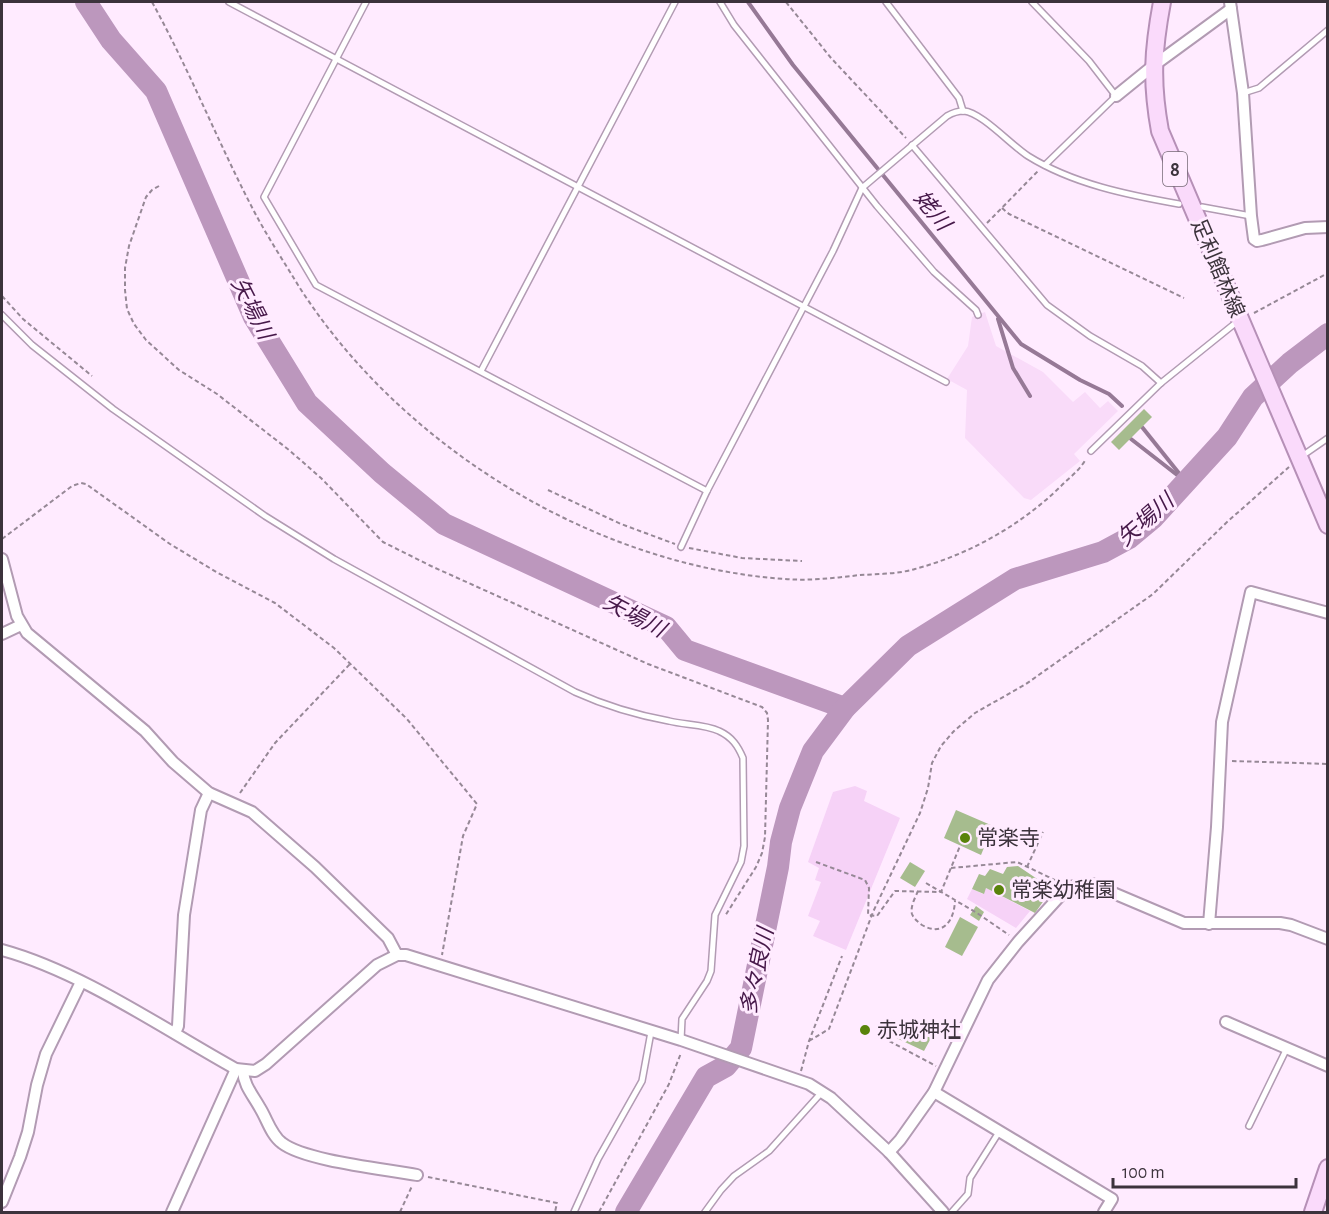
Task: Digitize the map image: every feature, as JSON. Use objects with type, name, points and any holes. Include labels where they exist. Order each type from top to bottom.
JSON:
[{"type":"main road","name":"足利館林線","points":[[1162,2],[1154,44],[1153,66],[1154,98],[1160,131],[1243,321],[1328,525]]},
{"type":"main road","points":[[1320,1204],[1328,1168]]},
{"type":"street","points":[[1116,96],[1231,5]]},
{"type":"street","points":[[1231,5],[1243,93],[1252,234],[1257,241],[1305,228],[1328,227]]},
{"type":"street","points":[[2,559],[21,625],[36,641],[144,731],[173,762],[209,793],[252,812],[315,867],[388,938],[397,955]]},
{"type":"street","points":[[1209,924],[1222,722],[1251,592],[1328,613]]},
{"type":"street","points":[[2,633],[21,625]]},
{"type":"street","points":[[175,1033],[178,1026],[182,978],[184,915],[201,810],[209,793]]},
{"type":"street","points":[[889,1152],[934,1092],[988,980],[1018,942],[1068,887],[1092,884],[1184,923],[1291,925],[1328,939]]},
{"type":"street","points":[[2,950],[42,963],[81,982],[239,1070],[255,1071],[266,1064],[377,965],[397,955],[406,955],[798,1079],[831,1098],[889,1152],[943,1212]]},
{"type":"street","points":[[2,1202],[23,1149],[46,1054],[81,982]]},
{"type":"street","points":[[1226,1022],[1328,1066]]},
{"type":"street","points":[[239,1070],[276,1138],[290,1148],[319,1158],[417,1175]]},
{"type":"street","points":[[172,1212],[239,1070]]},
{"type":"street","points":[[934,1092],[1112,1199],[1104,1212]]},
{"type":"lane","points":[[229,2],[946,382]]},
{"type":"lane","points":[[366,2],[264,197],[316,285],[707,491]]},
{"type":"lane","points":[[481,371],[675,2]]},
{"type":"lane","points":[[720,2],[734,25],[862,188],[934,272],[976,310],[978,315]]},
{"type":"lane","points":[[886,2],[959,98],[963,111]]},
{"type":"lane","points":[[1032,2],[1089,62],[1116,96],[1045,165]]},
{"type":"lane","points":[[1243,93],[1259,88],[1328,30]]},
{"type":"lane","points":[[681,546],[707,491],[837,243],[862,188],[947,116],[963,111],[979,117],[1012,145],[1045,165],[1129,195],[1179,204]]},
{"type":"lane","points":[[910,147],[1052,310],[1090,336],[1142,366],[1161,383]]},
{"type":"lane","points":[[1202,207],[1251,216]]},
{"type":"lane","points":[[2,315],[32,345],[113,409],[222,487],[334,559],[575,692],[637,715],[717,730],[730,737],[743,758],[744,846],[741,862],[715,915],[711,971],[682,1019],[683,1042]]},
{"type":"lane","points":[[1091,451],[1161,383],[1226,329],[1243,321]]},
{"type":"lane","points":[[1297,454],[1328,438]]},
{"type":"lane","points":[[574,1212],[598,1159],[642,1082],[651,1032]]},
{"type":"lane","points":[[1249,1126],[1287,1048]]},
{"type":"lane","points":[[705,1212],[734,1176],[769,1151],[822,1092]]},
{"type":"lane","points":[[952,1212],[968,1194],[970,1178],[999,1132]]},
{"type":"path","points":[[786,2],[831,58],[910,147]]},
{"type":"path","points":[[981,229],[1045,165]]},
{"type":"path","points":[[159,186],[146,197],[133,236],[125,268],[127,309],[134,324],[146,340],[179,370],[217,394],[289,450],[321,478],[383,542],[431,567],[648,664],[748,701],[762,707],[767,712],[765,837],[762,853],[744,887],[713,933]]},
{"type":"path","points":[[1002,208],[1009,214],[1184,298]]},
{"type":"path","points":[[1243,321],[1328,273]]},
{"type":"path","points":[[2,296],[23,319],[92,376]]},
{"type":"path","points":[[809,1041],[829,1029],[871,917],[920,813],[928,788],[932,763],[941,746],[975,713],[1026,684],[1153,594],[1226,523],[1278,477]]},
{"type":"path","points":[[2,539],[72,486],[86,484],[170,544],[275,603],[334,648],[407,719],[477,804],[463,836],[440,967]]},
{"type":"path","points":[[548,490],[621,524],[681,546],[742,558],[802,561]]},
{"type":"path","points":[[234,804],[245,783],[275,743],[350,664]]},
{"type":"path","points":[[1220,761],[1328,764]]},
{"type":"path","points":[[1027,867],[1043,832]]},
{"type":"path","points":[[940,892],[960,846]]},
{"type":"path","points":[[816,862],[865,880],[869,888],[867,907],[868,915],[871,917]]},
{"type":"path","points":[[951,868],[1017,862],[1068,887]]},
{"type":"path","points":[[926,883],[977,913],[1018,942]]},
{"type":"path","points":[[871,917],[877,916],[895,891],[940,892]]},
{"type":"path","points":[[918,891],[912,906],[912,915],[916,921],[935,930],[941,929],[948,922],[954,911],[955,901]]},
{"type":"path","points":[[798,1079],[809,1041],[842,956]]},
{"type":"path","points":[[876,1034],[944,1070]]},
{"type":"path","points":[[599,1212],[669,1084],[683,1042]]},
{"type":"path","points":[[400,1212],[417,1175],[557,1203],[555,1212]]},
{"type":"shaded area","points":[[985,312],[996,346],[1043,372],[1073,402],[1085,392],[1100,408],[1108,401],[1118,411],[1074,454],[1080,461],[1031,500],[1024,498],[965,438],[967,390],[947,379],[968,346],[972,317]]},
{"type":"shaded area","points":[[855,786],[867,791],[864,801],[900,818],[846,950],[813,936],[820,921],[808,916],[821,882],[815,880],[819,868],[808,862],[833,792]]},
{"type":"shaded area","points":[[986,888],[1030,911],[1016,928],[967,899],[972,889],[983,894]]},
{"type":"building","points":[[1144,409],[1152,417],[1119,450],[1111,442]]},
{"type":"building","points":[[956,810],[993,826],[981,855],[944,838]]},
{"type":"building","points":[[910,862],[925,871],[915,887],[900,878]]},
{"type":"building","points":[[1018,866],[1052,889],[1035,913],[986,888],[984,894],[972,889],[979,874],[985,876],[990,869],[1003,874],[1007,867]],"holes":[[[1024,884],[1035,892],[1032,896],[1020,890]]]},
{"type":"building","points":[[976,906],[984,912],[979,921],[970,915]]},
{"type":"building","points":[[960,917],[978,927],[962,956],[945,947]]},
{"type":"building","points":[[887,1017],[931,1038],[924,1051],[892,1036],[894,1031],[883,1025]]},
{"type":"waterway","name":"矢場川","points":[[86,2],[111,40],[156,91],[254,317],[307,403],[382,473],[444,524],[666,627],[685,650],[845,708]]},
{"type":"waterway","name":"姥川","points":[[748,2],[793,65],[1021,344],[1080,380],[1109,394],[1122,406]]},
{"type":"waterway","points":[[998,319],[1013,368],[1030,396]]},
{"type":"waterway","name":"矢場川","points":[[626,1212],[706,1077],[726,1066],[741,1048],[778,867],[781,842],[790,808],[813,751],[845,708],[908,646],[1015,579],[1103,552],[1129,538],[1153,518],[1227,437],[1253,397],[1290,363],[1328,334]]},
{"type":"waterway","name":"姥川","points":[[1142,427],[1186,482]]},
{"type":"waterway","points":[[1131,439],[1181,478]]},
{"type":"place","name":"常楽寺","points":[[965,838]]},
{"type":"place","name":"常楽幼稚園","points":[[999,890]]},
{"type":"place","name":"赤城神社","points":[[865,1030]]},
{"type":"water label","name":"多々良川","points":[[756,971]]}]
